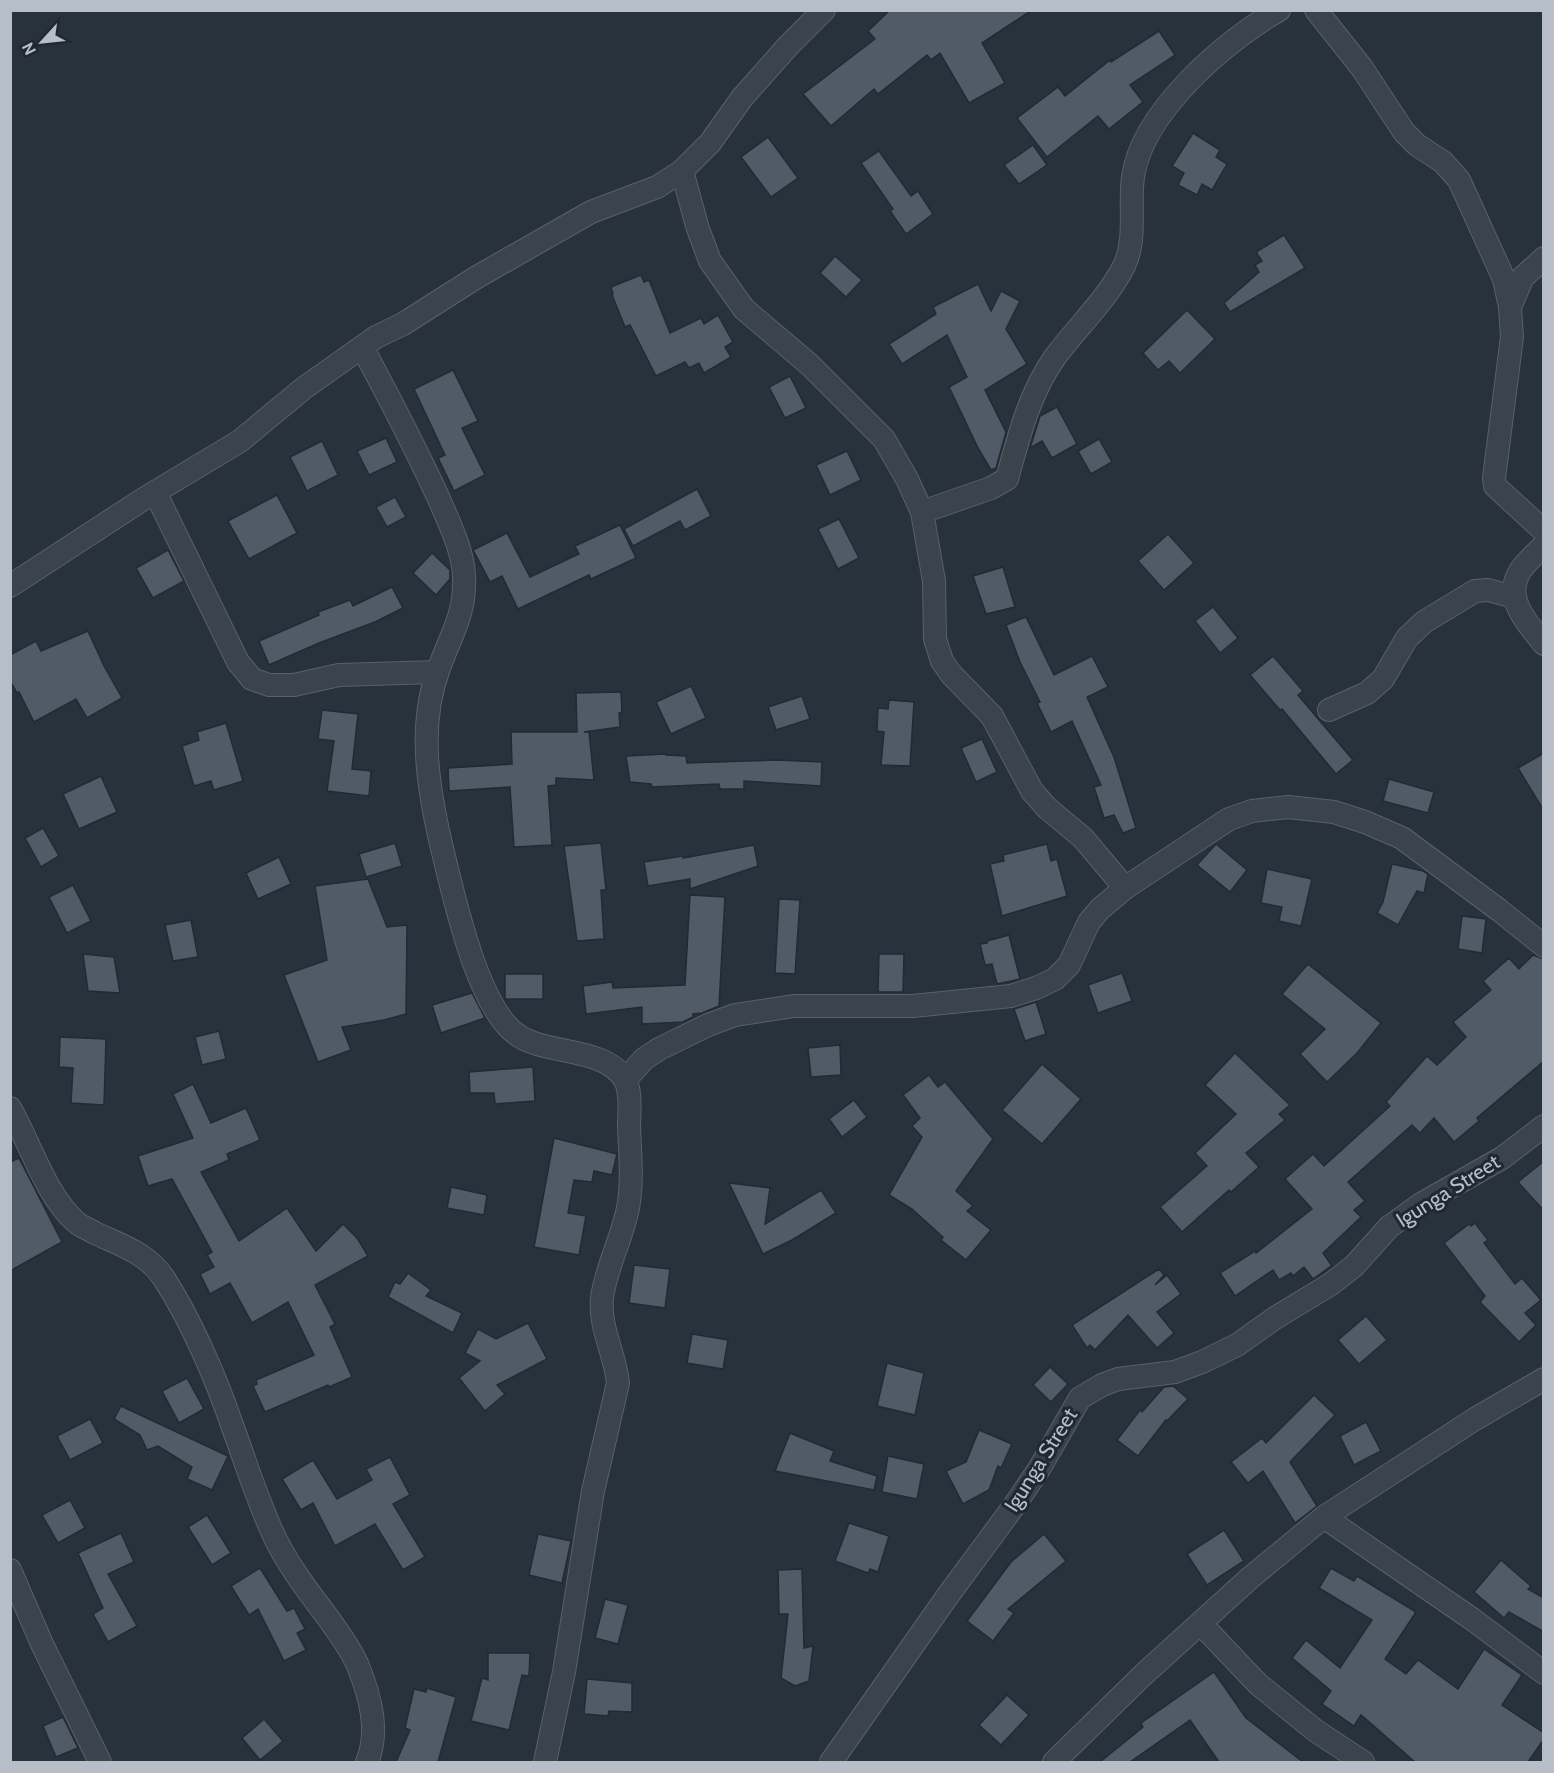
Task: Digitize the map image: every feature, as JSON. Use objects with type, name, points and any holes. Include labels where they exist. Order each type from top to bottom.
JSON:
[{"type":"street","points":[[10,586],[155,492],[240,441],[304,388],[376,337],[403,324],[477,277],[591,212],[657,187],[682,171],[710,142],[742,99],[788,46],[824,10]]},
{"type":"street","points":[[921,512],[991,488],[1007,479],[1029,405],[1039,385],[1055,357],[1106,297],[1125,264],[1131,240],[1133,175],[1142,147],[1156,121],[1201,69],[1225,46],[1279,10]]},
{"type":"street","points":[[1316,10],[1362,68],[1404,132],[1443,162],[1459,180],[1504,279],[1510,307],[1512,337],[1494,478],[1495,486],[1544,531]]},
{"type":"street","points":[[682,171],[698,229],[710,261],[744,309],[810,365],[884,439],[907,479],[921,512],[934,581],[935,639],[942,661],[951,674],[992,716],[1032,790],[1047,808],[1083,838],[1125,888]]},
{"type":"street","points":[[1510,307],[1523,277],[1544,258]]},
{"type":"street","points":[[362,347],[422,462],[453,532],[464,573],[464,605],[453,639],[437,672],[428,712],[426,747],[433,804],[478,975],[488,997],[509,1029],[521,1038],[605,1062],[618,1071],[625,1080],[629,1097],[631,1175],[628,1207],[621,1236],[607,1274],[601,1319],[617,1369],[618,1383],[593,1491],[578,1572],[564,1672],[545,1762]]},
{"type":"street","points":[[155,492],[238,662],[252,679],[269,686],[294,685],[339,675],[437,672]]},
{"type":"street","points":[[1544,545],[1519,572],[1514,584],[1514,597],[1526,621],[1544,644]]},
{"type":"street","points":[[1329,710],[1367,693],[1383,679],[1407,638],[1424,622],[1475,591],[1488,590],[1514,597]]},
{"type":"street","points":[[625,1080],[644,1059],[659,1049],[708,1025],[735,1015],[794,1006],[913,1006],[1011,996],[1036,988],[1055,979],[1069,965],[1089,922],[1100,909],[1125,888],[1229,819],[1252,811],[1288,807],[1334,812],[1402,838],[1544,946]]},
{"type":"street","points":[[10,1108],[53,1194],[67,1213],[78,1224],[139,1253],[156,1268],[171,1291],[216,1383],[252,1483],[276,1540],[343,1640],[357,1665],[372,1710],[374,1735],[372,1751],[367,1762]]},
{"type":"street","name":"Igunga Street","points":[[831,1762],[1020,1497],[1080,1398],[1118,1379],[1175,1372],[1237,1345],[1339,1278],[1354,1266],[1389,1227],[1421,1204],[1502,1158],[1544,1126]]},
{"type":"street","points":[[1054,1762],[1143,1675],[1291,1543],[1324,1517],[1475,1419],[1544,1379]]},
{"type":"street","points":[[1324,1517],[1472,1619],[1544,1673]]},
{"type":"street","points":[[10,1570],[46,1653],[100,1762]]},
{"type":"street","points":[[1201,1624],[1258,1684],[1317,1731],[1363,1762]]},
{"type":"building","points":[[890,10],[1032,10],[982,43],[1005,83],[969,103],[940,53],[931,60],[927,55],[878,94],[874,89],[831,126],[803,94],[875,39],[868,31]]},
{"type":"building","points":[[1159,31],[1175,55],[1130,85],[1143,102],[1109,129],[1098,116],[1047,157],[1017,118],[1058,87],[1065,96],[1110,60],[1111,62]]},
{"type":"building","points":[[1193,133],[1220,150],[1216,157],[1227,164],[1212,190],[1202,184],[1197,195],[1178,185],[1184,173],[1172,166]]},
{"type":"building","points":[[768,137],[798,178],[771,197],[741,157]]},
{"type":"building","points":[[1033,145],[1047,165],[1019,184],[1004,165]]},
{"type":"building","points":[[879,151],[911,196],[918,191],[933,214],[906,234],[890,211],[893,209],[861,163]]},
{"type":"building","points":[[1284,235],[1305,268],[1230,312],[1224,303],[1259,272],[1255,265],[1262,261],[1256,252]]},
{"type":"building","points":[[835,256],[862,280],[846,297],[820,273]]},
{"type":"building","points":[[641,275],[644,282],[649,280],[670,333],[701,318],[704,324],[718,315],[733,342],[725,347],[731,357],[704,373],[699,363],[689,368],[685,362],[656,376],[630,325],[625,327],[612,295],[611,287]]},
{"type":"building","points":[[978,284],[991,311],[1001,291],[1020,301],[1006,329],[1027,364],[985,390],[1006,432],[996,468],[991,470],[949,387],[967,377],[947,335],[902,364],[889,344],[936,314],[933,307]]},
{"type":"building","points":[[1187,310],[1215,339],[1180,373],[1169,361],[1158,370],[1143,353]]},
{"type":"building","points":[[453,370],[478,421],[462,428],[485,475],[454,491],[438,458],[445,455],[414,389]]},
{"type":"building","points":[[790,376],[806,408],[785,418],[769,387]]},
{"type":"building","points":[[1057,407],[1077,444],[1052,458],[1042,441],[1030,448],[1040,416]]},
{"type":"building","points":[[386,438],[397,462],[369,475],[357,451]]},
{"type":"building","points":[[1099,439],[1112,462],[1091,474],[1078,451]]},
{"type":"building","points":[[322,441],[338,475],[307,491],[290,457]]},
{"type":"building","points":[[847,451],[861,480],[830,495],[816,465]]},
{"type":"building","points":[[697,489],[711,516],[685,530],[680,521],[633,546],[624,529]]},
{"type":"building","points":[[277,495],[297,533],[249,559],[228,521]]},
{"type":"building","points":[[395,497],[406,517],[387,527],[376,507]]},
{"type":"building","points":[[839,519],[859,558],[838,569],[818,529]]},
{"type":"building","points":[[620,525],[636,558],[591,579],[589,575],[518,609],[502,576],[490,582],[473,550],[507,533],[530,577],[579,554],[575,546]]},
{"type":"building","points":[[1168,534],[1194,563],[1164,590],[1138,561]]},
{"type":"building","points":[[168,550],[184,581],[153,598],[136,568]]},
{"type":"building","points":[[432,553],[450,570],[450,579],[436,595],[413,573]]},
{"type":"building","points":[[1003,567],[1015,607],[986,614],[973,576]]},
{"type":"building","points":[[392,587],[403,608],[375,622],[269,665],[259,641],[319,615],[318,612],[350,600],[353,606]]},
{"type":"building","points":[[1213,607],[1238,638],[1220,653],[1195,621]]},
{"type":"building","points":[[1026,617],[1054,675],[1092,656],[1108,687],[1087,697],[1114,757],[1136,828],[1123,833],[1114,815],[1104,818],[1094,787],[1101,785],[1072,721],[1051,732],[1006,625]]},
{"type":"building","points":[[88,631],[122,698],[87,718],[76,699],[34,722],[19,692],[17,693],[10,681],[10,655],[36,641],[41,651]]},
{"type":"building","points":[[1273,656],[1303,691],[1298,695],[1353,760],[1336,774],[1282,709],[1280,710],[1250,675]]},
{"type":"building","points":[[691,686],[706,718],[671,734],[656,702]]},
{"type":"building","points":[[621,692],[620,727],[584,732],[589,732],[594,780],[556,778],[556,785],[548,786],[552,845],[514,847],[510,787],[449,791],[448,768],[512,764],[511,732],[577,732],[576,693]]},
{"type":"building","points":[[802,696],[810,719],[776,730],[768,707]]},
{"type":"building","points":[[889,700],[914,702],[910,766],[881,765],[884,732],[877,731],[878,708],[888,709]]},
{"type":"building","points":[[322,710],[358,714],[352,769],[371,771],[369,796],[327,791],[334,741],[318,739]]},
{"type":"building","points":[[226,723],[243,781],[214,790],[211,781],[194,786],[182,746],[199,740],[197,732]]},
{"type":"building","points":[[982,739],[997,772],[976,782],[961,748]]},
{"type":"building","points":[[1544,753],[1544,811],[1518,768]]},
{"type":"building","points":[[666,754],[686,756],[687,763],[776,760],[822,762],[821,786],[744,781],[744,789],[720,789],[719,784],[652,787],[651,784],[630,782],[626,756]]},
{"type":"building","points":[[101,776],[117,812],[79,829],[63,794]]},
{"type":"building","points":[[1389,779],[1434,792],[1428,813],[1383,801]]},
{"type":"building","points":[[43,828],[59,856],[41,867],[25,838]]},
{"type":"building","points":[[395,843],[402,866],[366,877],[359,854]]},
{"type":"building","points":[[601,843],[606,890],[601,890],[604,939],[577,941],[564,846]]},
{"type":"building","points":[[1047,844],[1051,861],[1057,859],[1067,896],[1002,916],[990,864],[1004,861],[1003,855]]},
{"type":"building","points":[[1216,844],[1247,870],[1230,892],[1197,865]]},
{"type":"building","points":[[754,845],[758,866],[690,889],[690,879],[648,886],[644,862],[683,856],[683,858]]},
{"type":"building","points":[[279,857],[291,884],[258,899],[246,873]]},
{"type":"building","points":[[1392,864],[1428,874],[1424,893],[1417,891],[1398,925],[1377,913],[1383,902]]},
{"type":"building","points":[[1267,869],[1312,879],[1301,926],[1279,921],[1282,907],[1261,903]]},
{"type":"building","points":[[368,879],[387,927],[407,925],[406,1014],[342,1027],[351,1050],[318,1062],[284,975],[327,960],[315,886]]},
{"type":"building","points":[[73,885],[91,921],[67,933],[49,897]]},
{"type":"building","points":[[690,895],[725,897],[719,1006],[693,1014],[693,1017],[683,1022],[642,1024],[642,1007],[586,1014],[583,986],[612,982],[613,988],[685,985]]},
{"type":"building","points":[[779,899],[800,900],[795,974],[775,973]]},
{"type":"building","points":[[1462,916],[1486,919],[1482,953],[1458,949]]},
{"type":"building","points":[[191,920],[198,957],[173,961],[165,925]]},
{"type":"building","points":[[1009,935],[1020,979],[997,984],[992,964],[985,965],[980,944]]},
{"type":"building","points":[[83,954],[114,957],[120,993],[88,991]]},
{"type":"building","points":[[879,954],[904,954],[903,992],[878,992]]},
{"type":"building","points":[[1533,955],[1544,959],[1544,1061],[1477,1118],[1479,1121],[1454,1142],[1434,1118],[1420,1133],[1412,1125],[1348,1182],[1365,1201],[1354,1210],[1361,1217],[1323,1253],[1332,1266],[1313,1279],[1304,1267],[1293,1276],[1291,1273],[1279,1280],[1273,1270],[1235,1296],[1220,1273],[1255,1251],[1256,1253],[1312,1209],[1285,1179],[1313,1154],[1324,1166],[1390,1106],[1386,1102],[1427,1056],[1437,1065],[1466,1037],[1453,1022],[1491,990],[1483,981],[1509,958],[1519,969]]},
{"type":"building","points":[[1308,964],[1381,1023],[1357,1053],[1327,1082],[1300,1054],[1325,1029],[1282,994]]},
{"type":"building","points":[[1122,973],[1132,1001],[1098,1013],[1088,985]]},
{"type":"building","points":[[505,974],[543,974],[543,999],[505,999]]},
{"type":"building","points":[[472,993],[485,1018],[441,1033],[432,1005]]},
{"type":"building","points":[[1036,1002],[1046,1034],[1025,1041],[1014,1009]]},
{"type":"building","points":[[219,1031],[226,1059],[202,1065],[195,1037]]},
{"type":"building","points":[[60,1037],[106,1039],[104,1105],[71,1103],[73,1068],[59,1067]]},
{"type":"building","points":[[840,1045],[841,1075],[811,1077],[808,1048]]},
{"type":"building","points":[[1235,1053],[1290,1105],[1279,1114],[1285,1120],[1246,1153],[1259,1167],[1182,1232],[1160,1207],[1207,1166],[1195,1153],[1236,1114],[1205,1085]]},
{"type":"building","points":[[1042,1064],[1081,1099],[1042,1144],[1002,1110]]},
{"type":"building","points":[[533,1067],[535,1101],[495,1104],[494,1093],[470,1093],[469,1072]]},
{"type":"building","points":[[929,1075],[938,1087],[945,1082],[993,1139],[956,1191],[973,1206],[967,1211],[991,1230],[966,1260],[941,1240],[943,1237],[912,1209],[889,1195],[922,1137],[912,1126],[920,1118],[903,1095]]},
{"type":"building","points":[[193,1084],[211,1123],[246,1108],[260,1140],[227,1154],[229,1160],[201,1172],[239,1241],[287,1208],[316,1251],[343,1224],[357,1238],[368,1256],[315,1285],[335,1324],[330,1327],[352,1377],[265,1412],[253,1386],[257,1384],[256,1380],[314,1355],[288,1302],[252,1323],[230,1283],[210,1294],[200,1274],[214,1267],[207,1255],[212,1252],[172,1179],[148,1186],[138,1156],[193,1138],[173,1094]]},
{"type":"building","points":[[854,1100],[867,1117],[842,1137],[829,1119]]},
{"type":"building","points":[[554,1138],[617,1154],[612,1175],[594,1171],[592,1182],[574,1180],[568,1213],[586,1216],[579,1255],[534,1247]]},
{"type":"building","points":[[19,1158],[62,1242],[10,1271],[10,1162]]},
{"type":"building","points":[[1544,1161],[1544,1211],[1518,1182]]},
{"type":"building","points":[[729,1183],[770,1188],[765,1224],[821,1190],[836,1213],[792,1240],[763,1254]]},
{"type":"building","points":[[451,1187],[487,1195],[484,1215],[447,1208]]},
{"type":"building","points":[[1475,1223],[1488,1240],[1484,1243],[1515,1284],[1522,1278],[1541,1300],[1525,1313],[1536,1325],[1519,1342],[1480,1302],[1485,1296],[1444,1243],[1469,1224],[1471,1226]]},
{"type":"building","points":[[634,1265],[670,1269],[665,1308],[629,1303]]},
{"type":"building","points":[[1159,1269],[1164,1275],[1155,1285],[1167,1275],[1181,1294],[1157,1312],[1174,1333],[1157,1348],[1128,1315],[1095,1350],[1090,1345],[1087,1348],[1072,1325]]},
{"type":"building","points":[[408,1273],[431,1290],[426,1296],[462,1313],[453,1333],[388,1297],[395,1282],[400,1284]]},
{"type":"building","points":[[1366,1316],[1387,1340],[1359,1364],[1338,1340]]},
{"type":"building","points":[[528,1323],[547,1359],[497,1385],[505,1394],[485,1411],[459,1378],[480,1361],[465,1353],[478,1329],[496,1339]]},
{"type":"building","points":[[692,1334],[728,1340],[723,1369],[687,1363]]},
{"type":"building","points":[[887,1363],[924,1373],[915,1415],[877,1406]]},
{"type":"building","points":[[1050,1367],[1068,1384],[1051,1402],[1033,1385]]},
{"type":"building","points":[[187,1378],[204,1409],[179,1423],[162,1391]]},
{"type":"building","points":[[1173,1386],[1188,1399],[1166,1420],[1138,1456],[1117,1440],[1140,1410],[1142,1412],[1164,1387]]},
{"type":"building","points":[[1314,1395],[1335,1415],[1290,1462],[1317,1506],[1295,1523],[1263,1471],[1248,1483],[1231,1462],[1262,1438],[1266,1443]]},
{"type":"building","points":[[121,1406],[228,1456],[212,1490],[187,1479],[192,1467],[158,1446],[147,1450],[140,1435],[114,1419]]},
{"type":"building","points":[[90,1419],[103,1443],[70,1460],[57,1436]]},
{"type":"building","points":[[1366,1422],[1381,1451],[1354,1465],[1340,1436]]},
{"type":"building","points":[[979,1430],[1012,1444],[1001,1468],[998,1466],[989,1490],[963,1504],[946,1471],[966,1462]]},
{"type":"building","points":[[790,1433],[834,1451],[830,1461],[877,1476],[874,1490],[775,1471]]},
{"type":"building","points":[[888,1456],[924,1464],[917,1499],[882,1492]]},
{"type":"building","points":[[390,1457],[410,1495],[393,1504],[425,1557],[403,1570],[375,1524],[335,1546],[313,1503],[301,1510],[282,1479],[313,1460],[337,1499],[372,1480],[366,1469]]},
{"type":"building","points":[[70,1500],[85,1528],[58,1543],[42,1515]]},
{"type":"building","points":[[207,1515],[231,1553],[212,1565],[188,1527]]},
{"type":"building","points":[[849,1523],[889,1536],[878,1572],[870,1569],[868,1573],[835,1561]]},
{"type":"building","points":[[1224,1530],[1244,1561],[1207,1585],[1187,1554]]},
{"type":"building","points":[[121,1533],[134,1562],[108,1574],[137,1626],[108,1642],[93,1614],[103,1608],[78,1553]]},
{"type":"building","points":[[538,1534],[571,1541],[562,1583],[529,1575]]},
{"type":"building","points":[[1044,1534],[1066,1561],[1008,1609],[1014,1613],[993,1641],[967,1621],[1011,1562]]},
{"type":"building","points":[[1501,1560],[1531,1586],[1528,1589],[1544,1598],[1544,1632],[1509,1612],[1504,1618],[1474,1592]]},
{"type":"building","points":[[260,1568],[287,1611],[294,1608],[305,1629],[297,1633],[306,1650],[284,1661],[258,1609],[249,1615],[231,1586]]},
{"type":"building","points":[[1331,1568],[1354,1581],[1357,1576],[1416,1612],[1385,1659],[1406,1674],[1418,1660],[1458,1689],[1484,1649],[1522,1675],[1502,1705],[1544,1733],[1544,1739],[1528,1762],[1415,1762],[1361,1715],[1354,1726],[1322,1704],[1331,1691],[1292,1658],[1306,1640],[1340,1668],[1372,1620],[1319,1588]]},
{"type":"building","points":[[802,1569],[804,1648],[813,1646],[809,1681],[795,1686],[781,1678],[788,1614],[779,1614],[778,1570]]},
{"type":"building","points":[[605,1599],[628,1605],[618,1644],[595,1638]]},
{"type":"building","points":[[488,1653],[530,1653],[529,1676],[522,1675],[509,1730],[471,1721],[482,1678],[488,1680]]},
{"type":"building","points":[[1214,1672],[1246,1718],[1303,1762],[1219,1762],[1190,1720],[1130,1762],[1100,1762],[1143,1727],[1141,1723]]},
{"type":"building","points":[[587,1679],[632,1683],[632,1712],[609,1711],[608,1716],[584,1714]]},
{"type":"building","points":[[427,1688],[456,1697],[438,1762],[396,1762],[410,1730],[405,1728],[414,1689],[426,1692]]},
{"type":"building","points":[[1007,1695],[1029,1715],[1001,1745],[979,1725]]},
{"type":"building","points":[[63,1717],[78,1748],[56,1757],[43,1726]]},
{"type":"building","points":[[264,1719],[283,1741],[260,1760],[242,1738]]}]
